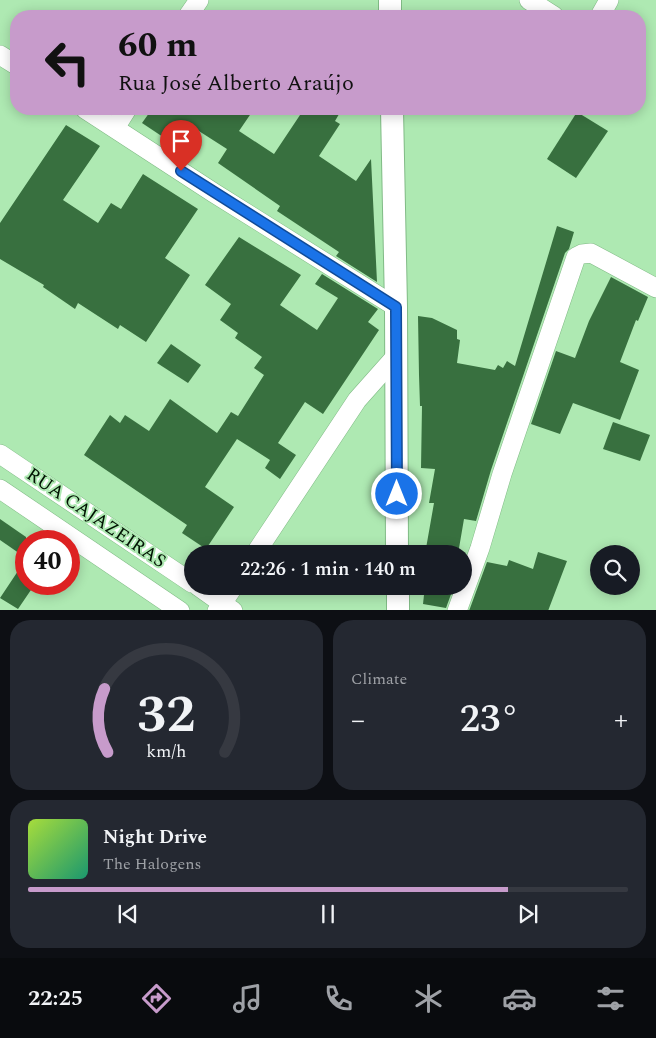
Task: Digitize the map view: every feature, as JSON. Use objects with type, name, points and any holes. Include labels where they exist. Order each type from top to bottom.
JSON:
[{"type":"street","points":[[529,0],[545,10]]},
{"type":"street","points":[[94,115],[214,193],[396,307]]},
{"type":"street","points":[[115,128],[123,115]]},
{"type":"street","points":[[392,115],[397,355],[398,545]]},
{"type":"street","points":[[458,610],[480,548],[502,474],[576,258],[582,254],[591,253],[656,288]]},
{"type":"street","points":[[261,545],[357,400],[397,355]]},
{"type":"street","name":"RUA CAJAZEIRAS","points":[[0,454],[184,578]]},
{"type":"street","name":"RUA CAJAZEIRAS","points":[[0,489],[180,610]]},
{"type":"street","points":[[209,595],[224,608],[230,595]]},
{"type":"street","points":[[398,595],[398,610]]},
{"type":"building","points":[[148,115],[250,115],[239,131],[274,154],[300,115],[338,115],[335,121],[340,124],[319,156],[356,181],[371,159],[377,282],[336,256],[339,252],[277,211],[280,206],[218,163],[227,149],[191,126],[178,147],[142,123]]},
{"type":"building","points":[[575,115],[582,115],[608,131],[576,178],[547,159]]},
{"type":"building","points":[[66,125],[100,146],[63,200],[98,223],[111,203],[121,209],[143,174],[198,209],[165,258],[190,275],[146,342],[120,325],[118,329],[78,303],[75,309],[43,287],[44,285],[0,259],[0,223]]},
{"type":"building","points":[[557,226],[574,232],[569,249],[565,253],[491,470],[476,521],[464,519],[460,545],[427,545],[434,503],[429,503],[435,469],[421,468],[422,406],[420,406],[418,316],[432,318],[457,330],[457,339],[460,340],[457,363],[495,370],[498,365],[503,368],[507,361],[515,366]]},
{"type":"building","points":[[239,237],[301,275],[280,305],[317,330],[338,298],[315,284],[322,274],[378,309],[368,322],[379,330],[323,414],[305,402],[278,443],[296,455],[280,479],[265,468],[270,460],[237,439],[205,487],[234,507],[209,545],[200,545],[182,533],[187,525],[84,455],[110,415],[120,423],[125,415],[149,431],[170,399],[217,433],[231,412],[238,416],[264,375],[254,368],[262,357],[235,338],[238,333],[220,320],[231,304],[205,285]]},
{"type":"building","points":[[611,277],[648,297],[638,321],[636,320],[620,362],[639,370],[620,420],[573,403],[560,434],[531,424],[556,351],[575,358],[589,321]]},
{"type":"building","points":[[171,344],[201,365],[188,383],[157,363]]},
{"type":"building","points":[[613,422],[650,435],[640,461],[603,449]]},
{"type":"building","points":[[0,519],[16,530],[15,550],[0,540]]},
{"type":"building","points":[[538,552],[567,561],[548,610],[469,610],[487,562],[507,566],[509,560],[533,569]]},
{"type":"building","points":[[15,576],[15,595],[28,595],[18,609],[0,598]]},
{"type":"building","points":[[424,595],[451,595],[446,608],[423,604]]},
{"type":"route","points":[[181,171],[396,307],[397,494]]}]
